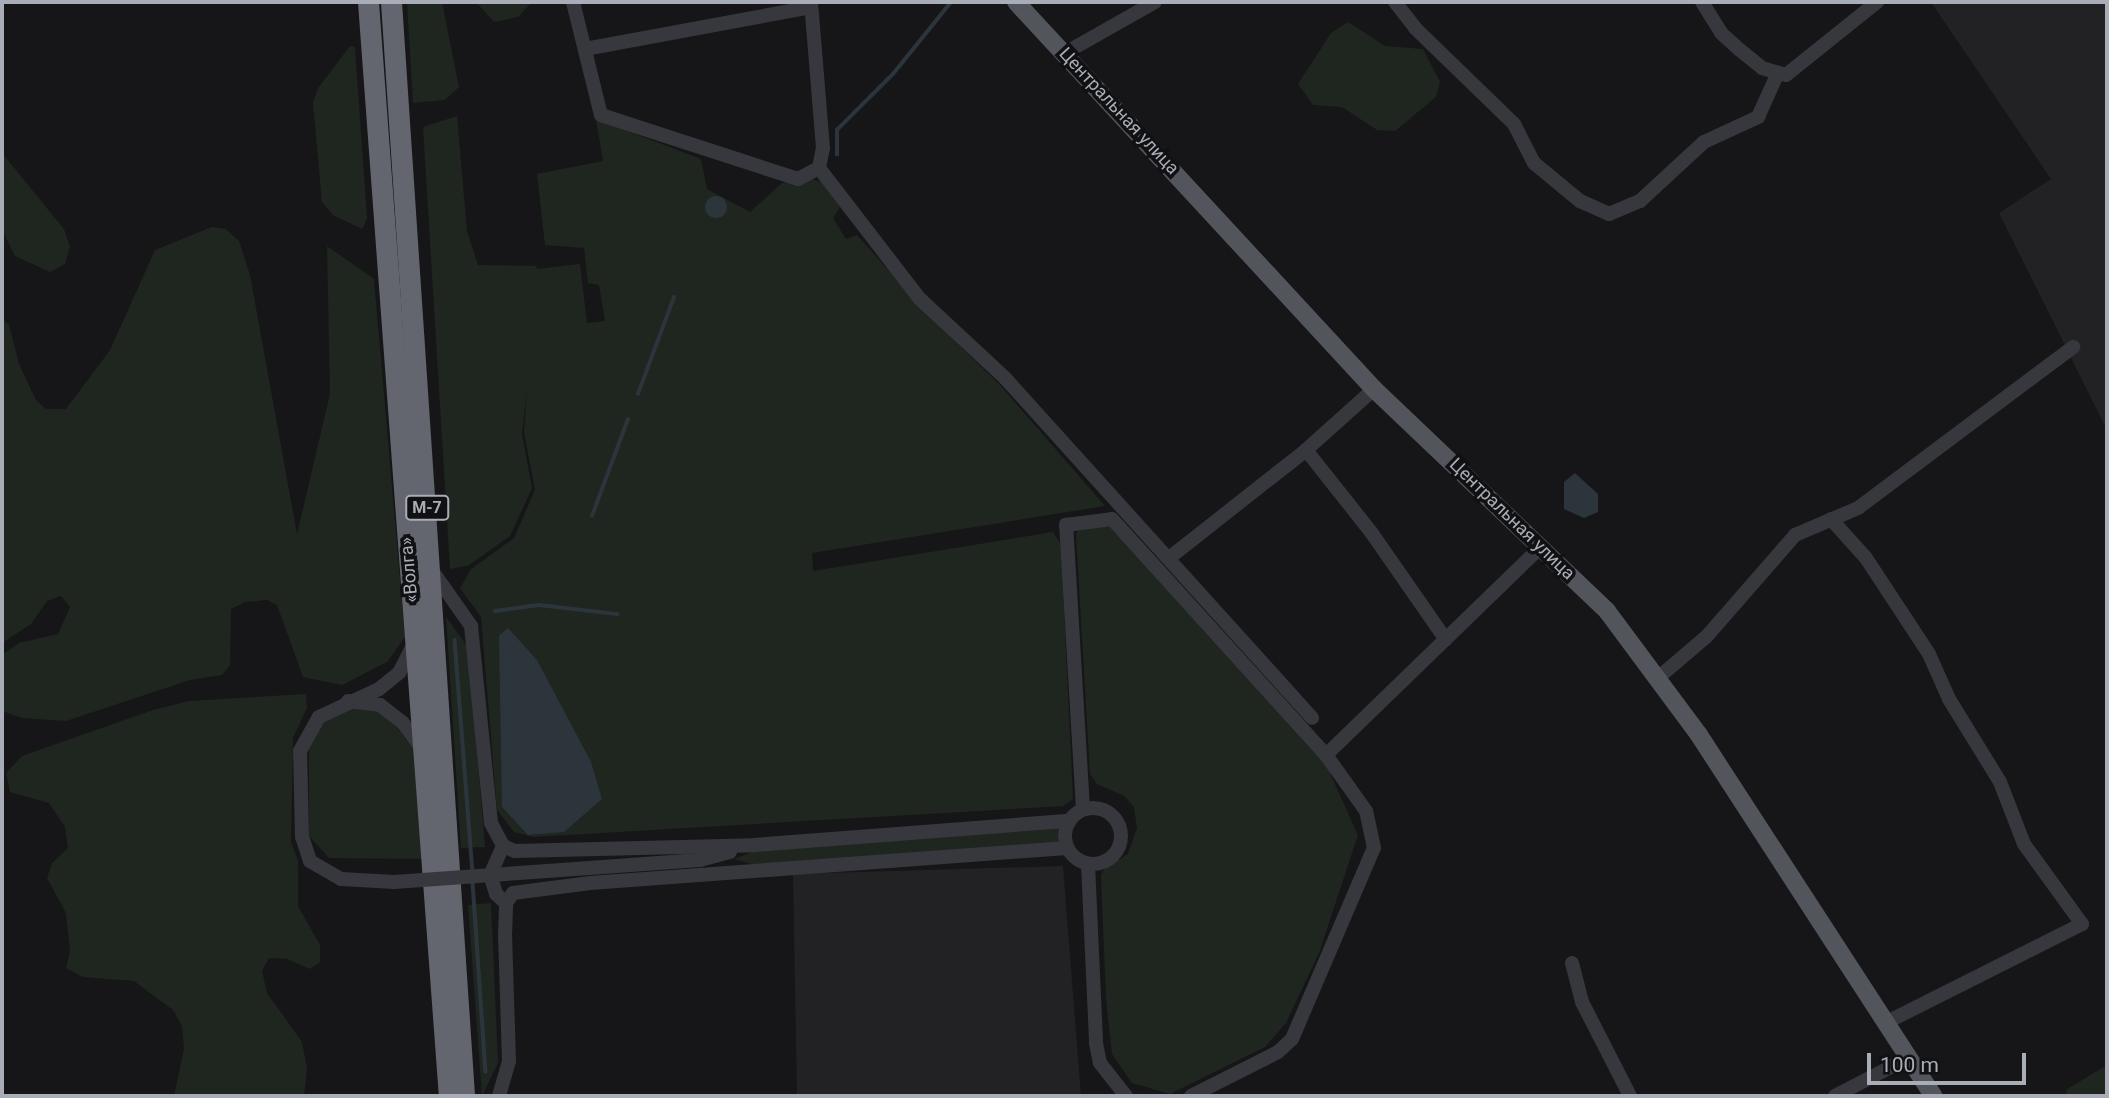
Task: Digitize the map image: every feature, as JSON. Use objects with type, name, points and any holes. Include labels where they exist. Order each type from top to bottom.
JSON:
[{"type":"highway","name":"«Волга»","points":[[368,2],[415,641],[426,754],[449,1096]]},
{"type":"highway","name":"«Волга»","points":[[391,2],[431,569],[464,1096]]},
{"type":"main road","name":"Центральная улица","points":[[1016,2],[1374,388],[1607,611],[1659,677],[1933,1096]]},
{"type":"street","points":[[573,2],[596,104],[608,120],[798,179],[819,168]]},
{"type":"street","points":[[1065,53],[1155,2]]},
{"type":"street","points":[[1395,2],[1415,28],[1514,124],[1534,163],[1580,201],[1609,214],[1640,201],[1703,142],[1758,117],[1777,75]]},
{"type":"street","points":[[1702,2],[1721,33],[1777,75]]},
{"type":"street","points":[[1777,75],[1793,71],[1877,2]]},
{"type":"street","points":[[585,49],[811,4],[823,148],[819,168],[920,299],[1005,378],[1312,718]]},
{"type":"street","points":[[1659,677],[1707,636],[1795,535],[1879,494],[2073,347]]},
{"type":"street","points":[[1169,558],[1306,450],[1374,388]]},
{"type":"street","points":[[1306,450],[1371,532],[1446,640]]},
{"type":"street","points":[[1083,809],[1066,525],[1112,519],[1326,755],[1366,811],[1374,848],[1292,1039],[1278,1052],[1191,1096]]},
{"type":"street","points":[[1831,519],[1866,558],[1929,654],[1949,699],[2000,782],[2024,844],[2082,924],[1885,1023]]},
{"type":"street","points":[[1326,755],[1541,547]]},
{"type":"street","points":[[431,569],[464,613],[475,642],[489,812],[503,846],[490,875],[496,894],[506,903]]},
{"type":"street","points":[[415,641],[399,673],[379,688],[347,701],[313,723],[300,751],[304,848],[316,866],[341,879],[394,882],[700,860],[754,845]]},
{"type":"street","points":[[347,701],[380,705],[403,723],[426,754]]},
{"type":"street","points":[[503,846],[530,854],[754,845],[1069,821],[1083,809],[1102,808],[1121,829],[1114,856],[1088,864]]},
{"type":"street","points":[[1067,848],[1069,821]]},
{"type":"street","points":[[499,1096],[509,1061],[506,903],[513,893],[523,889],[1067,848],[1088,864]]},
{"type":"street","points":[[700,860],[756,871]]},
{"type":"street","points":[[1088,864],[1096,1042],[1100,1063],[1126,1096]]},
{"type":"street","points":[[1572,963],[1582,1002],[1630,1096]]},
{"type":"street","points":[[1835,1096],[1908,1058]]},
{"type":"shaded area","points":[[407,2],[442,2],[459,87],[445,100],[413,103]]},
{"type":"shaded area","points":[[476,2],[532,2],[518,17],[494,22]]},
{"type":"shaded area","points":[[1931,2],[2107,2],[2107,430],[1999,213],[2051,179]]},
{"type":"shaded area","points":[[1348,22],[1385,46],[1423,49],[1440,82],[1436,97],[1395,131],[1377,130],[1342,107],[1313,105],[1298,84],[1331,33]]},
{"type":"shaded area","points":[[350,46],[355,47],[367,219],[362,229],[333,215],[322,202],[313,103],[318,88]]},
{"type":"shaded area","points":[[457,116],[467,231],[478,265],[536,266],[537,269],[580,264],[587,323],[605,321],[599,285],[588,283],[584,248],[545,245],[537,174],[603,161],[596,119],[701,159],[707,189],[750,212],[782,183],[812,179],[822,182],[840,207],[833,218],[846,239],[857,235],[936,323],[1000,385],[1105,506],[812,553],[813,571],[1053,532],[1061,544],[1073,799],[1063,806],[533,837],[514,832],[497,810],[481,617],[460,588],[471,569],[514,538],[535,490],[524,432],[527,389],[522,434],[532,488],[510,536],[469,565],[450,569],[423,127]]},
{"type":"shaded area","points":[[2,153],[64,229],[70,247],[65,264],[50,272],[15,256],[2,230]]},
{"type":"shaded area","points":[[716,196],[726,203],[727,207],[720,217],[716,218],[706,211],[705,207],[712,197]]},
{"type":"shaded area","points":[[212,227],[226,229],[239,241],[250,275],[297,534],[330,394],[327,246],[374,279],[405,637],[387,662],[342,685],[303,677],[277,605],[267,600],[245,602],[231,609],[230,665],[222,675],[190,680],[66,721],[22,718],[2,711],[2,655],[19,643],[58,634],[70,607],[61,596],[47,601],[31,624],[2,643],[2,318],[9,325],[19,364],[36,400],[46,409],[66,409],[110,350],[155,250]]},
{"type":"shaded area","points":[[1575,473],[1598,494],[1598,512],[1584,518],[1564,509],[1564,482]]},
{"type":"shaded area","points":[[1110,520],[1324,760],[1358,835],[1319,953],[1286,1023],[1265,1047],[1170,1094],[1132,1083],[1112,1054],[1106,999],[1101,875],[1104,869],[1128,854],[1137,828],[1134,807],[1124,796],[1097,784],[1090,774],[1076,535],[1079,528]]},
{"type":"shaded area","points":[[446,617],[468,647],[485,847],[461,848]]},
{"type":"shaded area","points":[[508,628],[537,660],[591,762],[602,799],[564,832],[528,835],[502,807],[499,636]]},
{"type":"shaded area","points":[[306,694],[307,708],[293,738],[291,842],[298,861],[298,906],[320,945],[320,962],[310,969],[287,959],[269,958],[262,971],[267,993],[302,1042],[307,1068],[304,1096],[174,1096],[184,1049],[182,1026],[173,1010],[134,981],[83,977],[66,968],[70,951],[66,913],[47,878],[52,863],[68,848],[65,827],[49,803],[10,792],[6,773],[22,756],[153,710],[189,701]]},
{"type":"shaded area","points":[[348,706],[376,710],[396,726],[418,756],[425,859],[329,858],[309,836],[309,742],[321,720]]},
{"type":"shaded area","points":[[1058,828],[1058,844],[755,865],[734,859],[755,851]]},
{"type":"shaded area","points":[[1063,866],[1081,1096],[797,1096],[793,874]]},
{"type":"shaded area","points":[[491,903],[498,1063],[482,1096],[468,905]]},
{"type":"shaded area","points":[[2107,1065],[2107,1096],[2066,1096],[2067,1089]]},
{"type":"waterway","points":[[837,155],[837,130],[893,74],[951,2]]},
{"type":"waterway","points":[[638,394],[674,297]]},
{"type":"waterway","points":[[592,516],[628,419]]},
{"type":"waterway","points":[[495,611],[539,605],[617,614]]},
{"type":"waterway","points":[[455,640],[473,874]]},
{"type":"waterway","points":[[473,882],[486,1072]]}]
